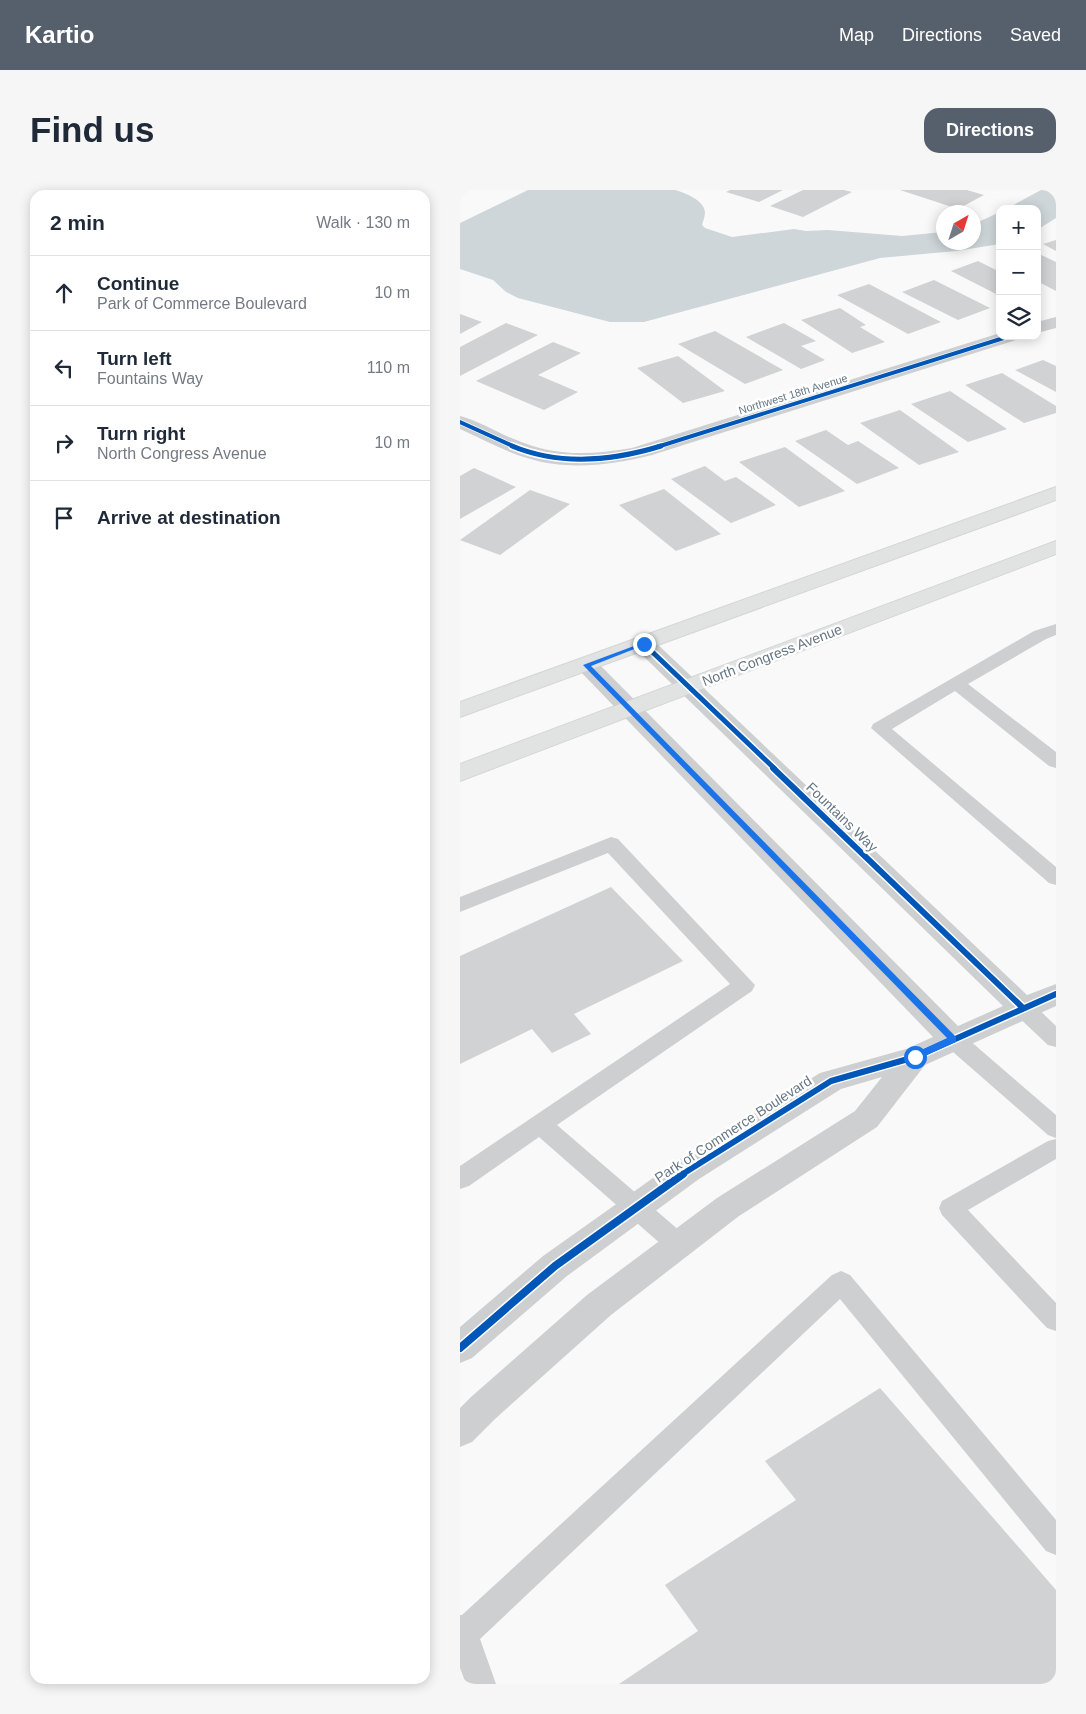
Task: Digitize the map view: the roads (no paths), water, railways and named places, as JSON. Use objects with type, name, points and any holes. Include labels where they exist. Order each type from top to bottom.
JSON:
[{"type":"main road","points":[[460,710],[1056,493]]},
{"type":"main road","name":"North Congress Avenue","points":[[460,773],[1056,547]]},
{"type":"street","points":[[1041,327],[1056,322]]},
{"type":"street","name":"Northwest 18th Avenue","points":[[460,422],[536,455],[579,459],[610,458],[645,451],[997,340]]},
{"type":"street","name":"Fountains Way","points":[[644,644],[1023,1008]]},
{"type":"street","points":[[587,665],[953,1039]]},
{"type":"street","name":"Park of Commerce Boulevard","points":[[460,1348],[555,1266],[636,1207],[688,1170],[831,1081],[915,1057],[1056,994]]},
{"type":"street","name":"Park of Commerce Boulevard","points":[[460,1431],[483,1408],[599,1305],[728,1207],[866,1118],[915,1057]]},
{"type":"lane","points":[[1056,629],[1040,635],[880,728],[1056,878]]},
{"type":"lane","points":[[956,683],[1056,762]]},
{"type":"lane","points":[[460,905],[611,844],[744,985],[460,1179]]},
{"type":"lane","points":[[1023,1008],[1056,1039]]},
{"type":"lane","points":[[953,1039],[1056,1129]]},
{"type":"lane","points":[[540,1124],[679,1245]]},
{"type":"lane","points":[[1056,1148],[951,1208],[1056,1320]]},
{"type":"lane","points":[[481,1684],[461,1632],[841,1282],[1056,1542]]}]
